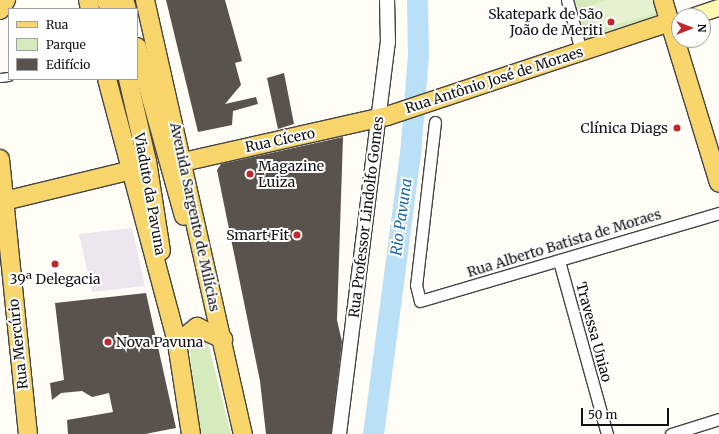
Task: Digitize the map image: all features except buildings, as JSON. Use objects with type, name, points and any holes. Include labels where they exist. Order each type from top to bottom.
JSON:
[{"type":"main road","points":[[0,10],[6,0]]},
{"type":"main road","name":"Avenida Sargento de Milícias","points":[[145,0],[175,160]]},
{"type":"main road","points":[[663,0],[671,15]]},
{"type":"main road","name":"Rua Antônio José de Moraes","points":[[384,117],[671,22]]},
{"type":"main road","points":[[682,48],[719,183]]},
{"type":"main road","name":"Viaduto da Pavuna","points":[[138,50],[175,160],[212,294]]},
{"type":"main road","points":[[106,80],[128,171],[178,343],[191,434]]},
{"type":"main road","name":"Viaduto da Pavuna","points":[[128,80],[146,161],[168,309]]},
{"type":"main road","name":"Rua Cícero","points":[[175,160],[384,117]]},
{"type":"main road","name":"Rua Mercúrio","points":[[0,159],[2,202],[28,434]]},
{"type":"main road","points":[[2,202],[128,171]]},
{"type":"main road","name":"Avenida Sargento de Milícias","points":[[212,294],[243,434]]},
{"type":"main road","points":[[178,343],[198,327],[223,339]]},
{"type":"street","name":"Rua Professor Lindolfo Gomes","points":[[340,434],[384,117],[390,28],[387,0]]},
{"type":"street","points":[[567,0],[581,51]]},
{"type":"street","name":"Rua Alberto Batista de Moraes","points":[[435,122],[423,208],[418,300],[559,261],[719,213]]},
{"type":"street","name":"Travessa Uniao","points":[[559,261],[607,434]]},
{"type":"street","points":[[671,434],[719,420]]},
{"type":"shaded area","points":[[132,228],[145,286],[92,292],[79,234]]},
{"type":"green space","points":[[573,0],[655,0],[660,17],[585,41]]},
{"type":"green space","name":"Skatepark de São João de Meriti","points":[[606,0],[652,0],[656,13],[598,30],[591,5]]},
{"type":"green space","points":[[193,331],[206,335],[231,434],[198,434],[189,341]]},
{"type":"waterway","name":"Rio Pavuna","points":[[373,434],[410,154],[418,54],[417,0]]},
{"type":"place","name":"Skatepark de São João de Meriti","points":[[611,22]]},
{"type":"place","name":"Clínica Diags","points":[[677,128]]},
{"type":"place","name":"Magazine Luiza","points":[[250,174]]},
{"type":"place","name":"Smart Fit","points":[[297,235]]},
{"type":"place","name":"39ª Delegacia","points":[[55,264]]},
{"type":"place","name":"Nova Pavuna","points":[[108,342]]}]
